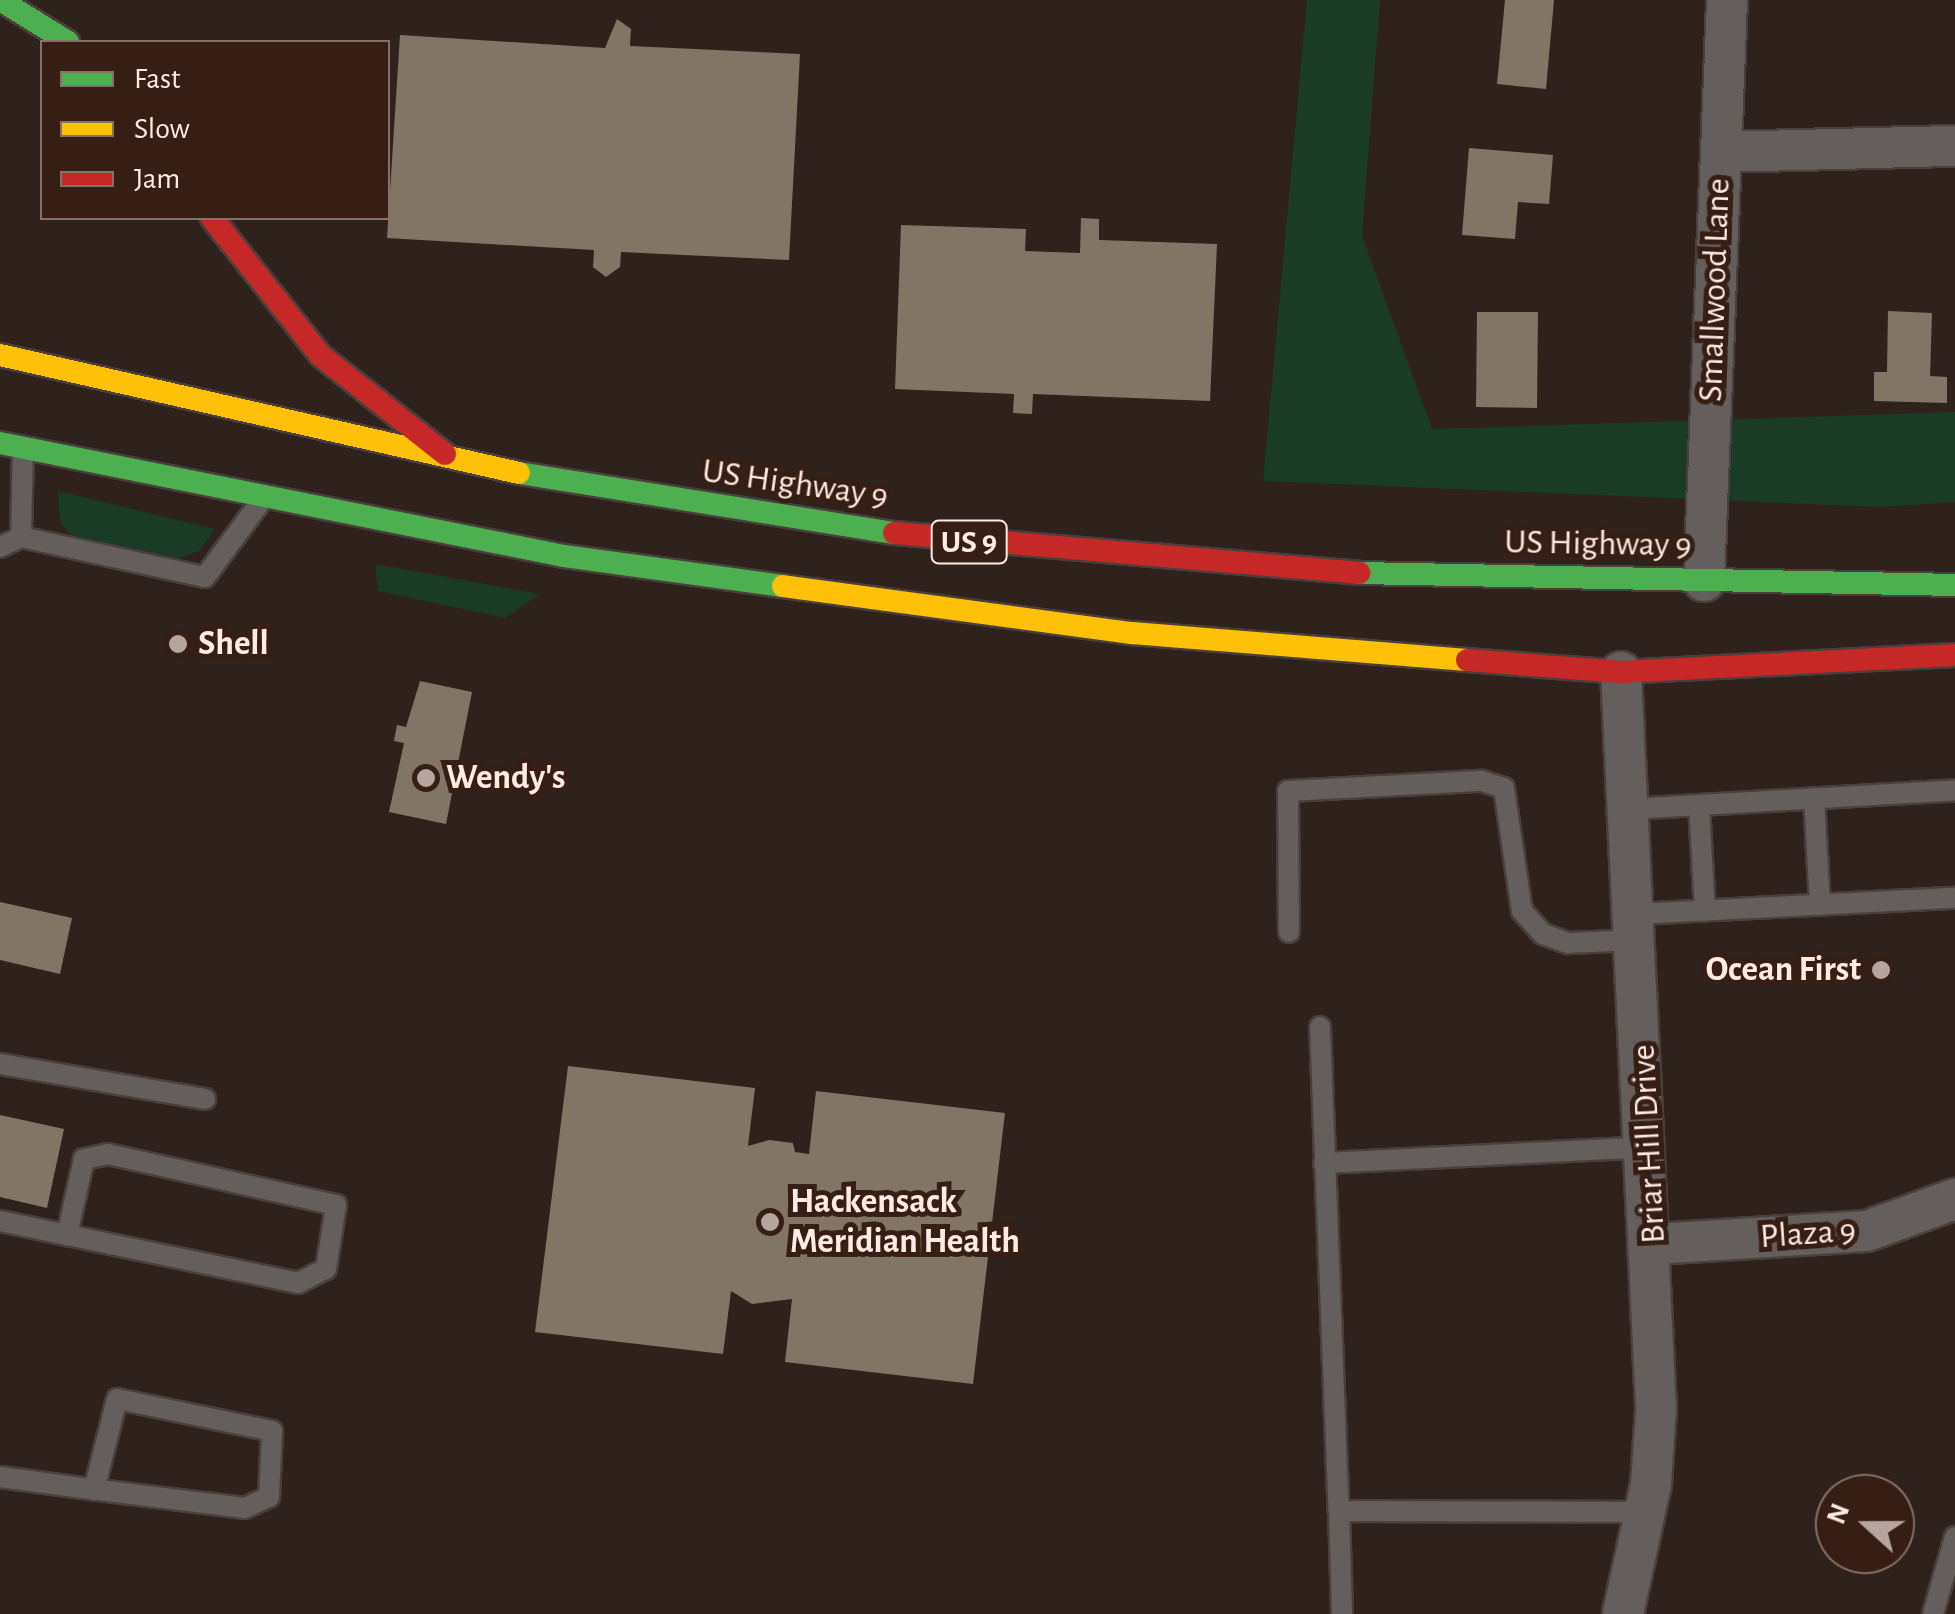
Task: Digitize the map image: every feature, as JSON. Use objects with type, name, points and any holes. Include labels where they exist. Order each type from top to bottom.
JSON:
[{"type":"highway","points":[[6,12],[64,40]]},
{"type":"highway","points":[[214,220],[321,356],[455,462]]},
{"type":"highway","name":"US Highway 9","points":[[0,355],[455,462],[858,529],[1090,556],[1287,572],[1955,585]]},
{"type":"highway","name":"US 9","points":[[12,445],[263,498],[821,597],[1621,672],[1955,655]]},
{"type":"street","name":"Smallwood Lane","points":[[1704,581],[1728,0]]},
{"type":"street","points":[[1720,152],[1955,146]]},
{"type":"street","name":"Briar Hill Drive","points":[[1621,672],[1655,1244],[1646,1512],[1623,1614]]},
{"type":"street","name":"Plaza 9","points":[[1655,1244],[1866,1231],[1955,1199]]},
{"type":"lane","points":[[12,445],[21,537]]},
{"type":"lane","points":[[0,547],[21,537],[205,577],[263,498]]},
{"type":"lane","points":[[1288,932],[1288,792],[1482,781],[1504,788],[1522,911],[1543,934],[1568,943],[1705,910],[1955,898]]},
{"type":"lane","points":[[1630,810],[1955,790]]},
{"type":"lane","points":[[1814,798],[1820,905]]},
{"type":"lane","points":[[1699,805],[1705,910]]},
{"type":"lane","points":[[1320,1028],[1342,1614]]},
{"type":"lane","points":[[0,1064],[205,1099]]},
{"type":"lane","points":[[1324,1164],[1649,1147]]},
{"type":"lane","points":[[0,1222],[67,1236],[298,1283],[326,1269],[336,1205],[108,1154],[84,1159],[67,1236]]},
{"type":"lane","points":[[0,1478],[94,1490],[244,1508],[269,1497],[272,1431],[117,1399],[94,1490]]},
{"type":"lane","points":[[1339,1510],[1646,1512]]},
{"type":"lane","points":[[1933,1614],[1955,1537]]},
{"type":"green space","points":[[1307,0],[1380,0],[1362,235],[1432,429],[1955,412],[1955,502],[1880,507],[1263,481]]},
{"type":"green space","points":[[58,491],[215,529],[199,551],[174,560],[71,535],[60,522]]},
{"type":"green space","points":[[375,564],[540,594],[505,618],[378,591]]},
{"type":"building","points":[[1505,0],[1554,0],[1546,89],[1497,84]]},
{"type":"building","points":[[617,19],[631,29],[630,46],[800,54],[789,260],[621,252],[620,267],[606,277],[593,267],[594,250],[387,238],[400,35],[605,48]]},
{"type":"building","points":[[1469,148],[1553,155],[1549,204],[1518,202],[1515,239],[1462,235]]},
{"type":"building","points":[[1081,218],[1099,219],[1099,240],[1217,244],[1210,401],[1033,394],[1032,414],[1013,413],[1014,394],[895,389],[901,225],[1026,229],[1025,251],[1080,253]]},
{"type":"building","points":[[1888,311],[1932,313],[1930,376],[1947,377],[1947,403],[1874,401],[1874,372],[1887,372]]},
{"type":"building","points":[[1477,312],[1538,312],[1537,408],[1476,407]]},
{"type":"building","name":"Wendy's","points":[[420,681],[472,692],[446,824],[389,812],[404,743],[394,741],[397,725],[406,727]]},
{"type":"building","points":[[0,902],[72,918],[60,974],[0,960]]},
{"type":"building","name":"Hackensack Meridian Health","points":[[568,1066],[755,1088],[748,1146],[769,1140],[793,1143],[795,1152],[809,1154],[816,1091],[1005,1113],[973,1384],[785,1362],[792,1299],[752,1304],[731,1291],[723,1354],[535,1332]]},
{"type":"building","points":[[0,1115],[64,1129],[47,1208],[0,1197]]},
{"type":"traffic: fast","points":[[0,0],[65,40]]},
{"type":"traffic: fast","points":[[0,443],[564,556],[783,586]]},
{"type":"traffic: fast","points":[[519,473],[894,533]]},
{"type":"traffic: fast","points":[[1359,573],[1955,585]]},
{"type":"traffic: slow","points":[[0,355],[519,473]]},
{"type":"traffic: slow","points":[[783,586],[1132,633],[1467,660]]},
{"type":"traffic: jam","points":[[214,220],[321,356],[445,454]]},
{"type":"traffic: jam","points":[[894,533],[1359,573]]},
{"type":"traffic: jam","points":[[1467,660],[1621,672],[1955,655]]},
{"type":"place","name":"Shell","points":[[178,644]]},
{"type":"place","name":"Wendy's","points":[[426,778]]},
{"type":"place","name":"Ocean First","points":[[1881,970]]},
{"type":"place","name":"Hackensack Meridian Health","points":[[770,1222]]}]
